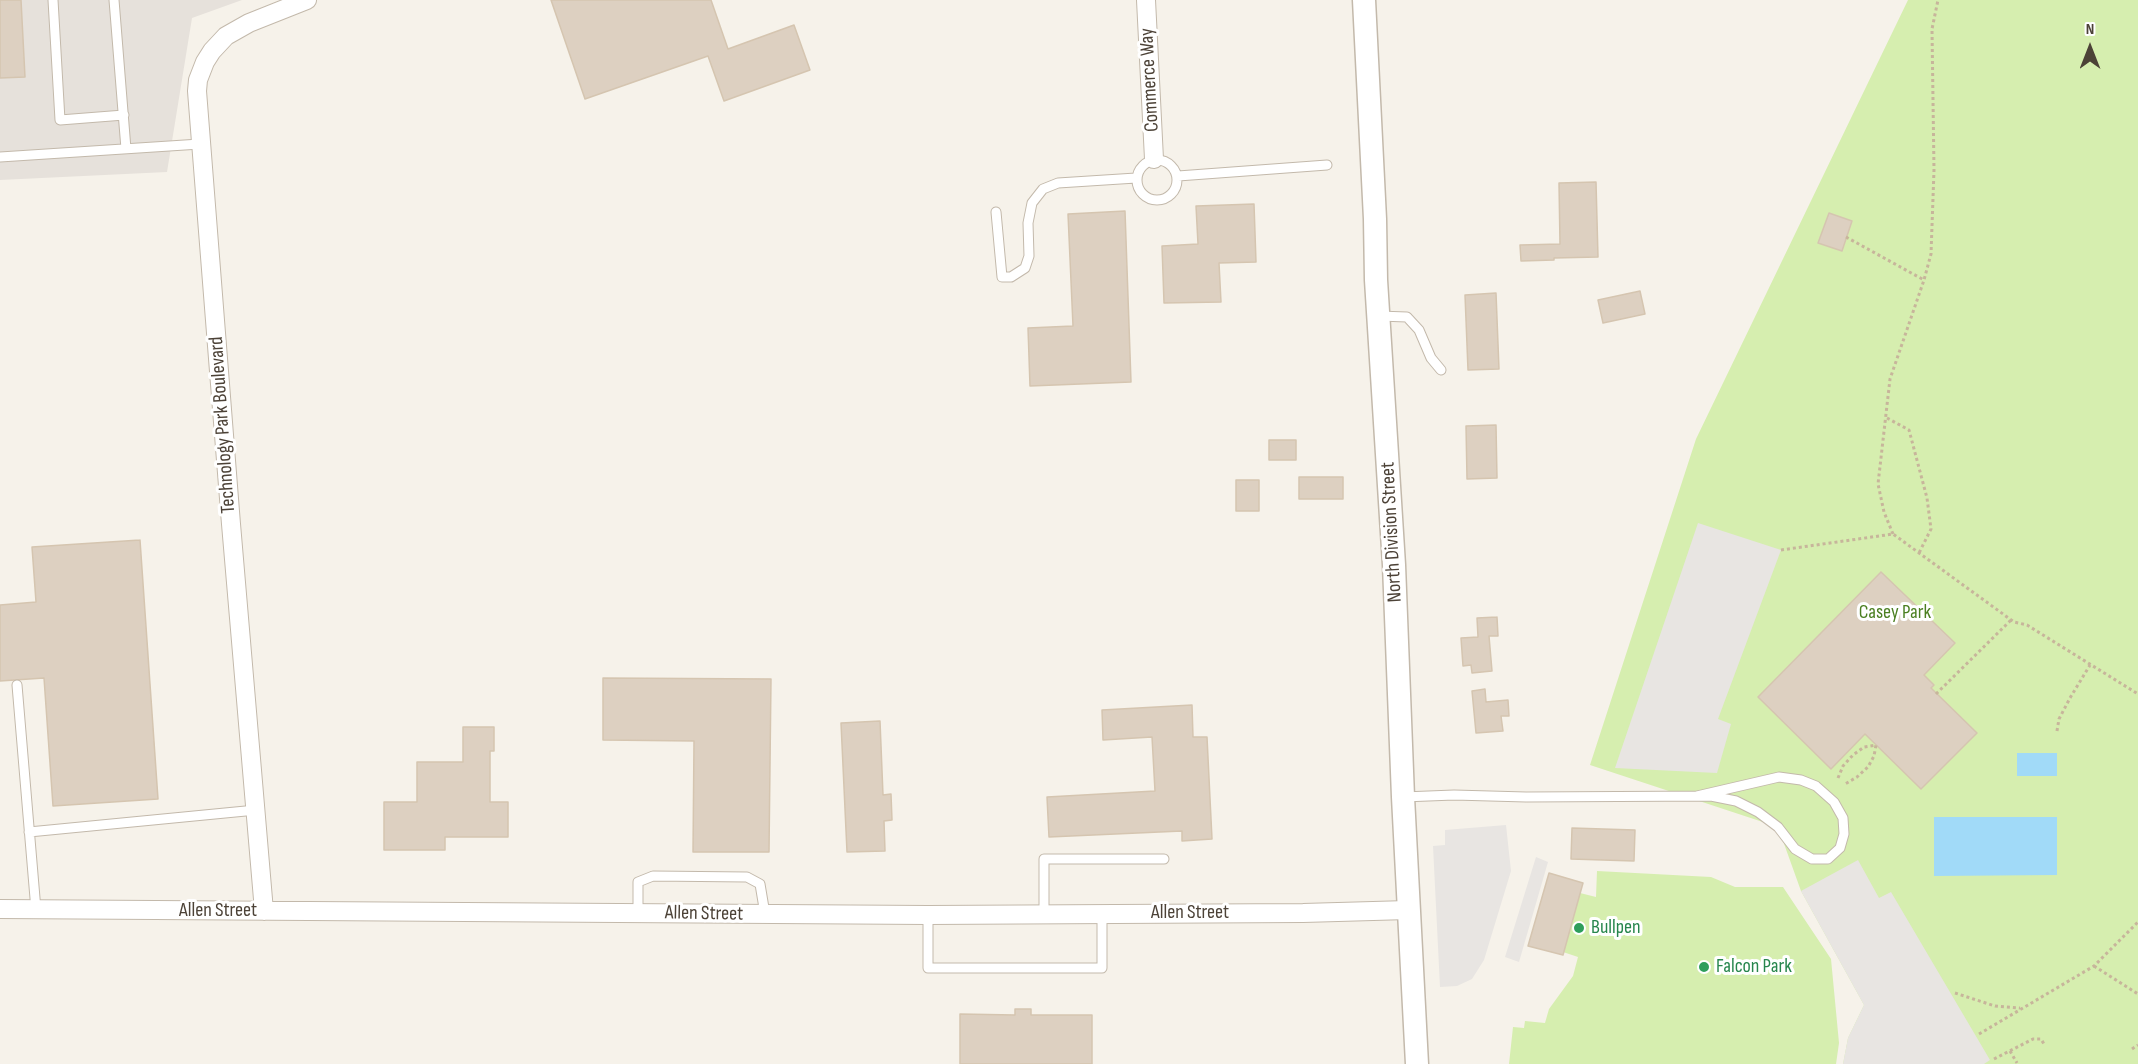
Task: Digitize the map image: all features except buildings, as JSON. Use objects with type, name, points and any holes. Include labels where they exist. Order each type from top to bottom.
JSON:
[{"type":"street","name":"Commerce Way","points":[[1146,0],[1154,159]]},
{"type":"street","name":"North Division Street","points":[[1365,0],[1417,1064]]},
{"type":"street","name":"Technology Park Boulevard","points":[[264,911],[197,91],[198,80],[212,51],[226,36],[300,1]]},
{"type":"street","name":"Allen Street","points":[[0,909],[928,915],[1408,910]]},
{"type":"lane","points":[[53,0],[60,120],[124,115]]},
{"type":"lane","points":[[114,0],[126,149]]},
{"type":"lane","points":[[0,157],[200,144]]},
{"type":"lane","points":[[1154,159],[1167,161],[1178,176],[1175,190],[1171,195],[1159,200],[1145,196],[1137,185],[1136,178],[1142,166],[1154,159]]},
{"type":"lane","points":[[1178,176],[1327,165]]},
{"type":"lane","points":[[996,212],[1002,277],[1011,277],[1025,268],[1029,256],[1028,223],[1032,203],[1043,189],[1058,183],[1136,178]]},
{"type":"lane","points":[[1379,316],[1407,317],[1419,330],[1431,358],[1441,370]]},
{"type":"lane","points":[[17,685],[36,910]]},
{"type":"lane","points":[[1403,798],[1454,795],[1724,798],[1753,809],[1778,827],[1795,849],[1812,859],[1828,859],[1840,848],[1844,834],[1843,818],[1834,802],[1816,786],[1800,780],[1779,777],[1698,796]]},
{"type":"lane","points":[[29,832],[256,810]]},
{"type":"lane","points":[[1044,914],[1044,859],[1164,859]]},
{"type":"lane","points":[[638,913],[638,882],[653,876],[747,877],[760,884],[765,914]]},
{"type":"lane","points":[[928,915],[928,968],[1102,968],[1102,914]]},
{"type":"path","points":[[1938,0],[1932,30],[1934,170],[1931,254],[1890,379],[1878,484],[1884,512],[1893,534],[2011,620],[2027,624],[2138,694]]},
{"type":"path","points":[[1846,237],[1924,280]]},
{"type":"path","points":[[1887,418],[1909,430],[1927,498],[1931,529],[1919,553]]},
{"type":"path","points":[[1781,550],[1893,534]]},
{"type":"path","points":[[1936,694],[2011,620]]},
{"type":"path","points":[[2057,731],[2070,698],[2091,664]]},
{"type":"path","points":[[1839,778],[1843,766],[1853,755],[1864,747],[1876,745],[1875,756],[1868,767],[1845,784]]},
{"type":"path","points":[[1979,1034],[2094,966],[2138,923]]},
{"type":"path","points":[[2094,966],[2138,994]]},
{"type":"path","points":[[1955,993],[1995,1006],[2023,1008]]},
{"type":"path","points":[[1994,1059],[2037,1037],[2044,1044]]},
{"type":"path","points":[[2132,1049],[2138,1046]]},
{"type":"path","points":[[2010,1051],[2017,1063]]},
{"type":"shaded area","points":[[0,0],[242,0],[192,18],[167,172],[0,180]]},
{"type":"shaded area","points":[[1698,523],[1781,550],[1718,719],[1731,724],[1717,773],[1615,768]]},
{"type":"shaded area","points":[[1506,825],[1511,871],[1484,960],[1472,979],[1457,986],[1440,987],[1433,846],[1445,845],[1445,830]]},
{"type":"shaded area","points":[[1536,857],[1548,862],[1519,962],[1505,957]]},
{"type":"shaded area","points":[[1858,860],[1879,898],[1891,892],[1990,1060],[1984,1064],[1843,1064],[1848,1038],[1864,1005],[1801,891]]},
{"type":"green space","name":"Casey Park","points":[[1908,0],[2138,0],[2138,1064],[1843,1064],[1848,1038],[1864,1005],[1801,891],[1778,827],[1590,765],[1696,439]]},
{"type":"green space","name":"Falcon Park","points":[[1597,871],[1711,877],[1735,887],[1783,887],[1831,959],[1839,1043],[1836,1064],[1509,1064],[1513,1027],[1524,1028],[1525,1021],[1545,1023],[1549,1009],[1573,976],[1578,957],[1563,952],[1580,893],[1596,897]]},
{"type":"water","points":[[2017,753],[2057,753],[2057,776],[2017,776]]},
{"type":"water","points":[[1934,817],[2057,817],[2057,875],[1934,876]]},
{"type":"place","name":"Bullpen","points":[[1579,928]]},
{"type":"place","name":"Falcon Park","points":[[1704,967]]}]
